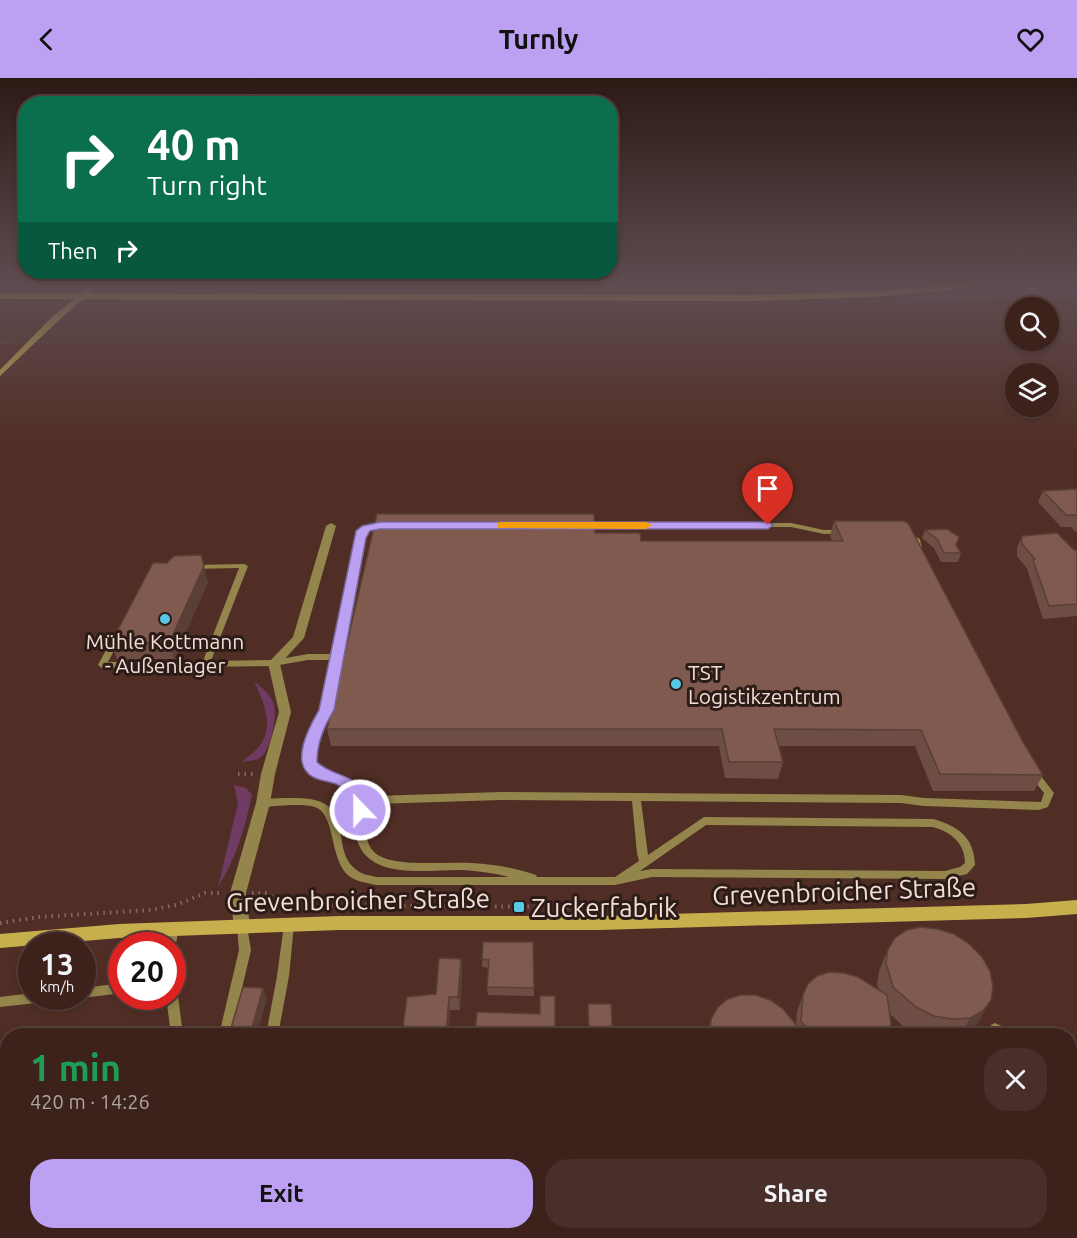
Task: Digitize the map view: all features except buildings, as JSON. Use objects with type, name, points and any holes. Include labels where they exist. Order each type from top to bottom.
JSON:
[{"type":"street","points":[[0,374],[34,340]]},
{"type":"street","points":[[242,927],[238,893],[285,712],[274,663],[298,638],[331,526]]},
{"type":"street","name":"Grevenbroicher Straße","points":[[186,935],[242,927],[339,923],[599,923],[1077,908]]},
{"type":"street","name":"Grevenbroicher Straße","points":[[0,941],[108,938]]},
{"type":"lane","points":[[791,525],[824,532],[896,530],[916,539],[920,560],[1023,760],[1049,793],[1045,804],[1039,806],[924,802],[902,799],[501,796],[374,800],[363,796],[343,781],[317,772],[309,764],[315,729],[326,710],[337,657],[362,531],[373,526],[791,525]]},
{"type":"lane","points":[[188,567],[244,566],[206,664]]},
{"type":"lane","points":[[123,626],[102,665],[274,663],[308,657],[337,657]]},
{"type":"lane","points":[[363,796],[359,829],[362,845],[378,861],[389,865],[410,867],[497,868],[544,881]]},
{"type":"lane","points":[[636,797],[645,862]]},
{"type":"lane","points":[[263,802],[317,803],[326,808],[332,818],[338,848],[346,867],[355,875],[376,881],[621,879],[652,873],[945,875],[963,871],[969,865],[970,858],[965,843],[947,826],[933,822],[704,821],[621,879]]},
{"type":"lane","points":[[273,1028],[283,976],[288,925]]},
{"type":"lane","points":[[227,1028],[245,950],[242,927]]},
{"type":"lane","points":[[0,1002],[18,1000]]},
{"type":"lane","points":[[174,1010],[176,1028]]},
{"type":"path","points":[[0,923],[38,917],[151,910],[176,905],[205,893],[268,893],[276,900],[288,904],[589,907]]},
{"type":"shaded area","points":[[254,681],[272,699],[274,723],[265,753],[257,759],[242,762],[258,747],[267,729],[266,713]]},
{"type":"shaded area","points":[[234,785],[246,788],[252,795],[239,842],[218,887],[238,803]]},
{"type":"slow traffic","points":[[501,525],[646,525]]},
{"type":"place","name":"Mühle Kottmann - Außenlager","points":[[165,619]]},
{"type":"place","name":"TST Logistikzentrum","points":[[676,684]]},
{"type":"place","name":"Zuckerfabrik","points":[[519,907]]},
{"type":"route","points":[[360,810],[363,796],[343,781],[317,772],[309,764],[309,757],[315,729],[326,710],[360,538],[362,531],[366,528],[380,525],[768,525]]}]
